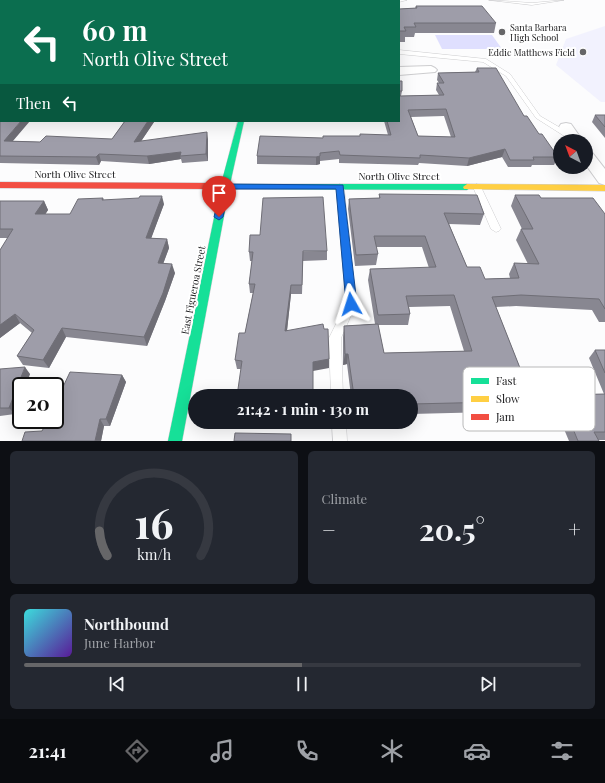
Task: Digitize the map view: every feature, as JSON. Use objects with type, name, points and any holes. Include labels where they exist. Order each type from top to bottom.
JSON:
[{"type":"street","points":[[400,71],[431,70]]},
{"type":"street","name":"East Figueroa Street","points":[[175,441],[225,186],[241,122]]},
{"type":"street","points":[[566,127],[571,134]]},
{"type":"street","points":[[593,164],[605,180]]},
{"type":"street","name":"North Olive Street","points":[[0,185],[605,188]]},
{"type":"lane","points":[[491,0],[532,4],[562,0]]},
{"type":"lane","points":[[400,52],[484,60],[508,75],[538,117],[566,134]]},
{"type":"lane","points":[[337,389],[335,338],[351,304],[340,187]]},
{"type":"lane","points":[[477,187],[496,229]]},
{"type":"lane","points":[[339,429],[340,441]]},
{"type":"shaded area","name":"Eddie Matthews Field","points":[[605,26],[605,102],[601,102],[556,65],[566,39]]},
{"type":"water","points":[[435,35],[492,35],[502,49],[442,49]]},
{"type":"building","points":[[416,6],[482,6],[496,23],[414,23],[416,27],[404,27],[406,31],[400,31],[400,9],[417,8]]},
{"type":"building","points":[[477,68],[496,68],[524,116],[527,116],[539,134],[542,134],[553,150],[553,157],[533,157],[534,160],[510,160],[505,149],[469,158],[420,155],[420,158],[340,155],[339,151],[320,153],[320,156],[316,157],[257,156],[260,136],[323,138],[323,136],[360,136],[360,134],[391,135],[387,122],[400,122],[400,96],[444,95],[437,83],[444,83],[438,73],[479,72]],"holes":[[[446,109],[455,137],[418,136],[408,110]]]},
{"type":"building","points":[[400,81],[402,81],[402,91],[400,91]]},
{"type":"building","points":[[595,115],[605,115],[605,127]]},
{"type":"building","points":[[0,122],[20,122],[4,141],[40,142],[46,136],[112,139],[124,122],[147,122],[134,142],[207,132],[206,154],[180,156],[181,152],[147,156],[99,154],[96,157],[0,156]]},
{"type":"building","points":[[379,194],[477,195],[484,214],[444,213],[467,267],[480,267],[485,279],[519,278],[514,263],[539,264],[521,229],[533,229],[515,195],[539,195],[541,198],[593,198],[605,214],[605,309],[599,299],[521,295],[492,297],[520,367],[463,367],[463,403],[418,404],[418,389],[353,389],[348,354],[345,354],[344,326],[378,324],[384,353],[472,351],[454,295],[406,296],[410,314],[378,315],[370,269],[436,267],[425,236],[374,236],[378,254],[356,255],[349,199],[380,198]]},
{"type":"building","points":[[140,196],[162,196],[146,238],[167,239],[158,263],[172,264],[163,293],[144,337],[62,328],[43,360],[17,356],[34,330],[15,314],[0,325],[0,250],[13,229],[0,229],[0,201],[44,201],[35,214],[70,214],[78,199],[103,198],[102,200],[139,198]]},
{"type":"building","points":[[323,197],[327,251],[303,251],[302,285],[291,285],[285,331],[323,324],[324,329],[328,329],[329,359],[313,362],[313,389],[238,389],[242,361],[235,360],[239,333],[245,333],[255,284],[249,284],[253,252],[249,252],[250,235],[260,235],[263,198]]},
{"type":"building","points":[[595,350],[605,350],[605,373]]},
{"type":"building","points":[[25,367],[21,377],[12,377],[12,400],[9,408],[0,408],[0,369]]},
{"type":"building","points":[[70,372],[122,375],[106,419],[100,419],[95,441],[22,441],[25,432],[42,431],[43,429],[64,429],[64,385]]},
{"type":"building","points":[[595,394],[605,394],[605,432],[594,432],[599,441],[578,441],[574,431],[595,431]]},
{"type":"building","points":[[235,433],[291,434],[291,441],[234,441]]},
{"type":"traffic: fast","points":[[175,441],[225,186],[241,122]]},
{"type":"traffic: fast","points":[[207,186],[467,187]]},
{"type":"traffic: slow","points":[[467,187],[605,188]]},
{"type":"traffic: jam","points":[[0,185],[207,186]]},
{"type":"place","name":"Santa Barbara High School","points":[[502,32]]},
{"type":"place","name":"Eddie Matthews Field","points":[[583,52]]},
{"type":"route","points":[[219,217],[225,186],[340,187],[351,304]]}]
